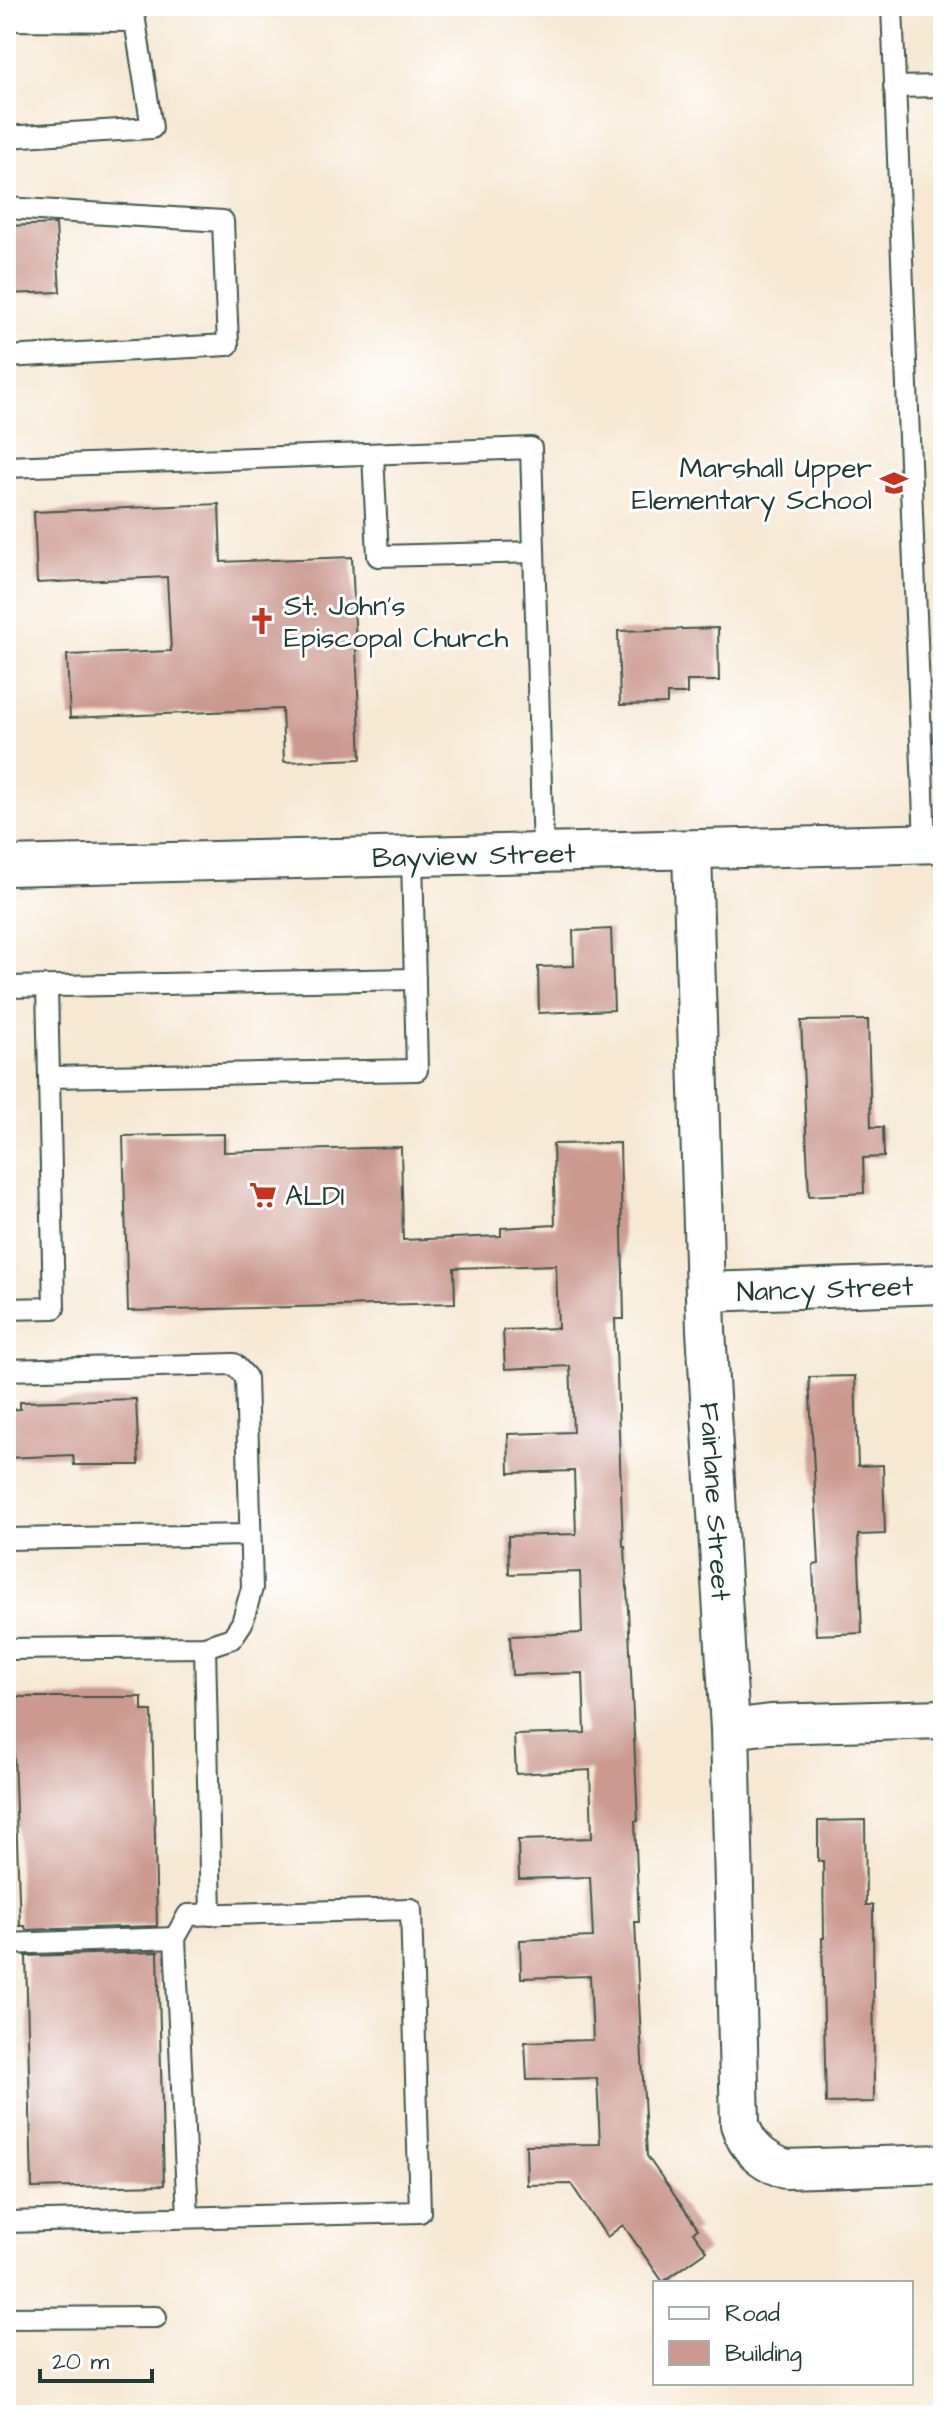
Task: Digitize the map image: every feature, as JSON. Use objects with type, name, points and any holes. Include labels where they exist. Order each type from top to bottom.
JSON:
[{"type":"street","name":"Bayview Street","points":[[6,866],[934,843]]},
{"type":"street","name":"Fairlane Street","points":[[692,850],[705,1292],[730,1729],[740,2124],[744,2136],[762,2159],[785,2169],[943,2164]]},
{"type":"street","name":"Nancy Street","points":[[705,1292],[943,1284]]},
{"type":"street","points":[[730,1729],[771,1724],[943,1719]]},
{"type":"lane","points":[[892,6],[934,843]]},
{"type":"lane","points":[[6,20],[135,21],[152,128],[6,137]]},
{"type":"lane","points":[[894,87],[943,86]]},
{"type":"lane","points":[[6,208],[223,221],[228,345],[6,357]]},
{"type":"lane","points":[[6,467],[531,448],[543,854]]},
{"type":"lane","points":[[373,454],[378,556],[534,552]]},
{"type":"lane","points":[[49,1077],[417,1070],[412,857]]},
{"type":"lane","points":[[6,987],[415,979]]},
{"type":"lane","points":[[6,1309],[54,1308],[47,987]]},
{"type":"lane","points":[[6,1370],[234,1364],[246,1377],[252,1588],[242,1623],[232,1638],[205,1647],[6,1649]]},
{"type":"lane","points":[[6,1539],[250,1535]]},
{"type":"lane","points":[[205,1647],[211,1915]]},
{"type":"lane","points":[[6,2222],[420,2212],[411,1909],[188,1915],[175,1938],[188,2217]]},
{"type":"lane","points":[[6,1944],[175,1938]]},
{"type":"lane","points":[[6,2318],[156,2317]]},
{"type":"building","points":[[56,224],[60,292],[6,294],[6,226]]},
{"type":"building","name":"St. John's Episcopal Church","points":[[219,504],[221,562],[352,557],[361,759],[284,762],[282,709],[70,718],[67,655],[171,651],[167,577],[37,583],[34,512]]},
{"type":"building","points":[[718,628],[719,681],[687,681],[687,694],[667,694],[667,704],[620,705],[618,631]]},
{"type":"building","points":[[611,929],[614,1010],[539,1013],[538,967],[574,966],[573,931]]},
{"type":"building","points":[[868,1020],[871,1127],[883,1127],[884,1157],[863,1158],[864,1193],[809,1196],[801,1021]]},
{"type":"building","points":[[224,1134],[224,1152],[401,1147],[403,1240],[501,1236],[501,1228],[555,1225],[553,1144],[620,1143],[624,1319],[615,1319],[638,1821],[635,1821],[639,1922],[635,1922],[647,2156],[698,2229],[693,2232],[707,2251],[664,2281],[623,2225],[607,2237],[571,2184],[527,2185],[526,2145],[600,2144],[597,2078],[527,2080],[525,2042],[593,2040],[590,1976],[521,1978],[520,1940],[593,1937],[590,1877],[519,1879],[518,1840],[592,1838],[590,1770],[516,1774],[514,1735],[585,1733],[583,1673],[512,1675],[510,1636],[582,1633],[580,1572],[509,1574],[508,1536],[576,1534],[574,1471],[509,1473],[508,1434],[573,1432],[570,1366],[505,1369],[503,1330],[558,1328],[556,1265],[454,1268],[455,1303],[128,1311],[123,1136]]},
{"type":"building","points":[[855,1376],[858,1466],[883,1465],[885,1534],[858,1535],[862,1633],[816,1635],[813,1565],[819,1564],[809,1377]]},
{"type":"building","points":[[136,1399],[139,1465],[74,1465],[73,1455],[6,1458],[6,1410],[20,1409],[20,1402]]},
{"type":"building","points":[[12,1697],[142,1697],[142,1711],[152,1711],[157,1926],[26,1930],[25,1926],[20,1926]]},
{"type":"building","points":[[865,1820],[866,1905],[873,1905],[874,2102],[826,2103],[823,1861],[818,1861],[818,1821]]},
{"type":"building","points":[[158,1952],[164,2185],[32,2188],[26,1956]]},
{"type":"place","name":"Marshall Upper Elementary School","points":[[894,483]]},
{"type":"place","name":"St. John's Episcopal Church","points":[[262,621]]},
{"type":"place","name":"ALDI","points":[[263,1195]]}]
